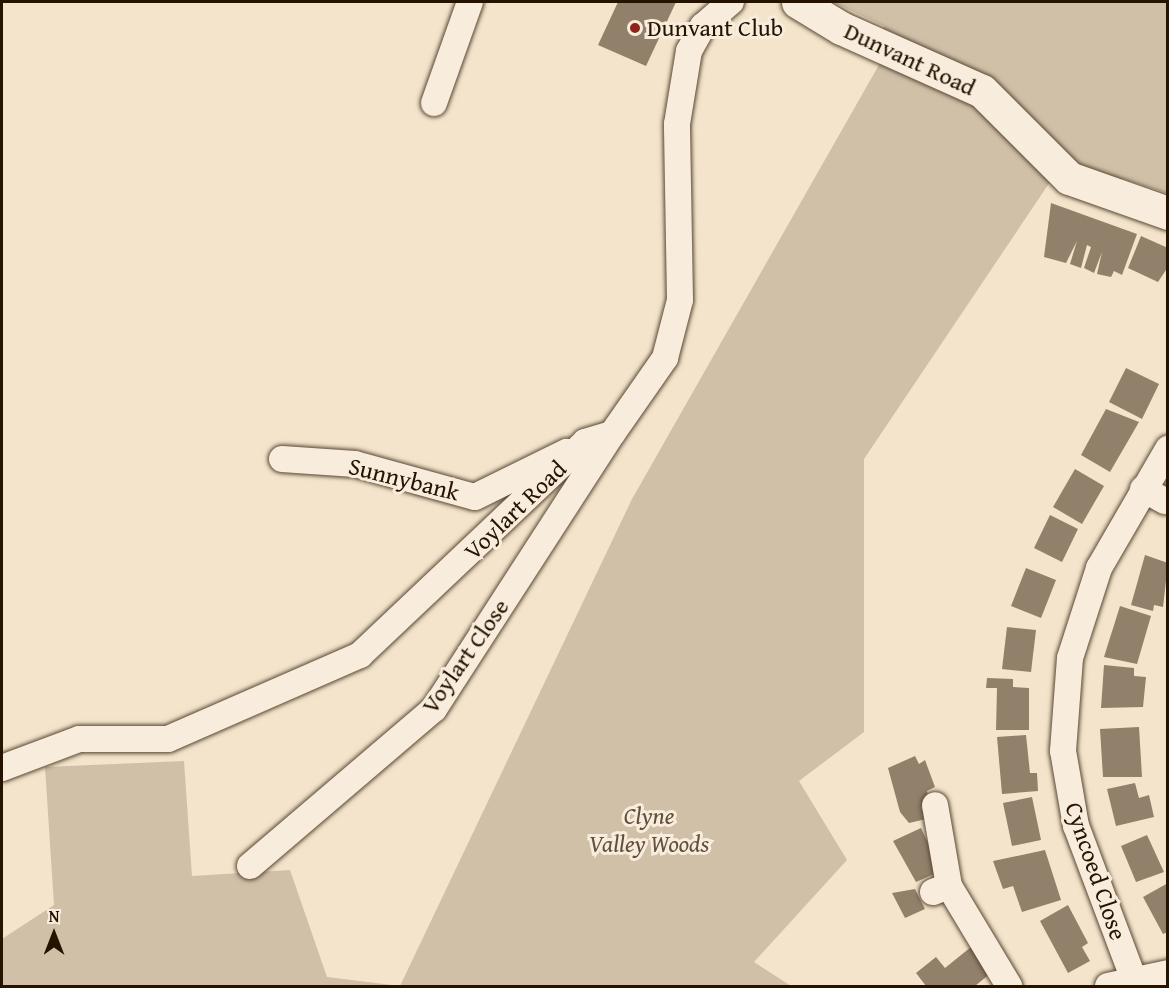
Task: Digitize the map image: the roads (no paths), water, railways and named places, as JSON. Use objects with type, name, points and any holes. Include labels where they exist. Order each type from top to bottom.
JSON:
[{"type":"main road","name":"Dunvant Road","points":[[798,2],[841,28],[982,91],[1070,178],[1167,213]]},
{"type":"street","points":[[434,103],[470,2]]},
{"type":"street","points":[[612,434],[665,358],[680,300],[677,124],[689,51],[703,26],[731,2]]},
{"type":"street","name":"Voylart Road","points":[[2,768],[80,739],[168,739],[360,655],[585,442],[612,434]]},
{"type":"street","name":"Voylart Close","points":[[250,866],[434,709],[612,434]]},
{"type":"street","name":"Sunnybank","points":[[282,459],[355,464],[475,497],[585,442]]},
{"type":"street","name":"Cyncoed Close","points":[[1134,980],[1076,826],[1063,751],[1070,658],[1099,568],[1154,495],[1167,449]]},
{"type":"street","points":[[934,805],[941,889],[1009,987]]},
{"type":"street","points":[[1108,987],[1167,973]]},
{"type":"place","name":"Dunvant Club","points":[[635,28]]},
{"type":"park label","name":"Clyne Valley Woods","points":[[649,830]]}]
